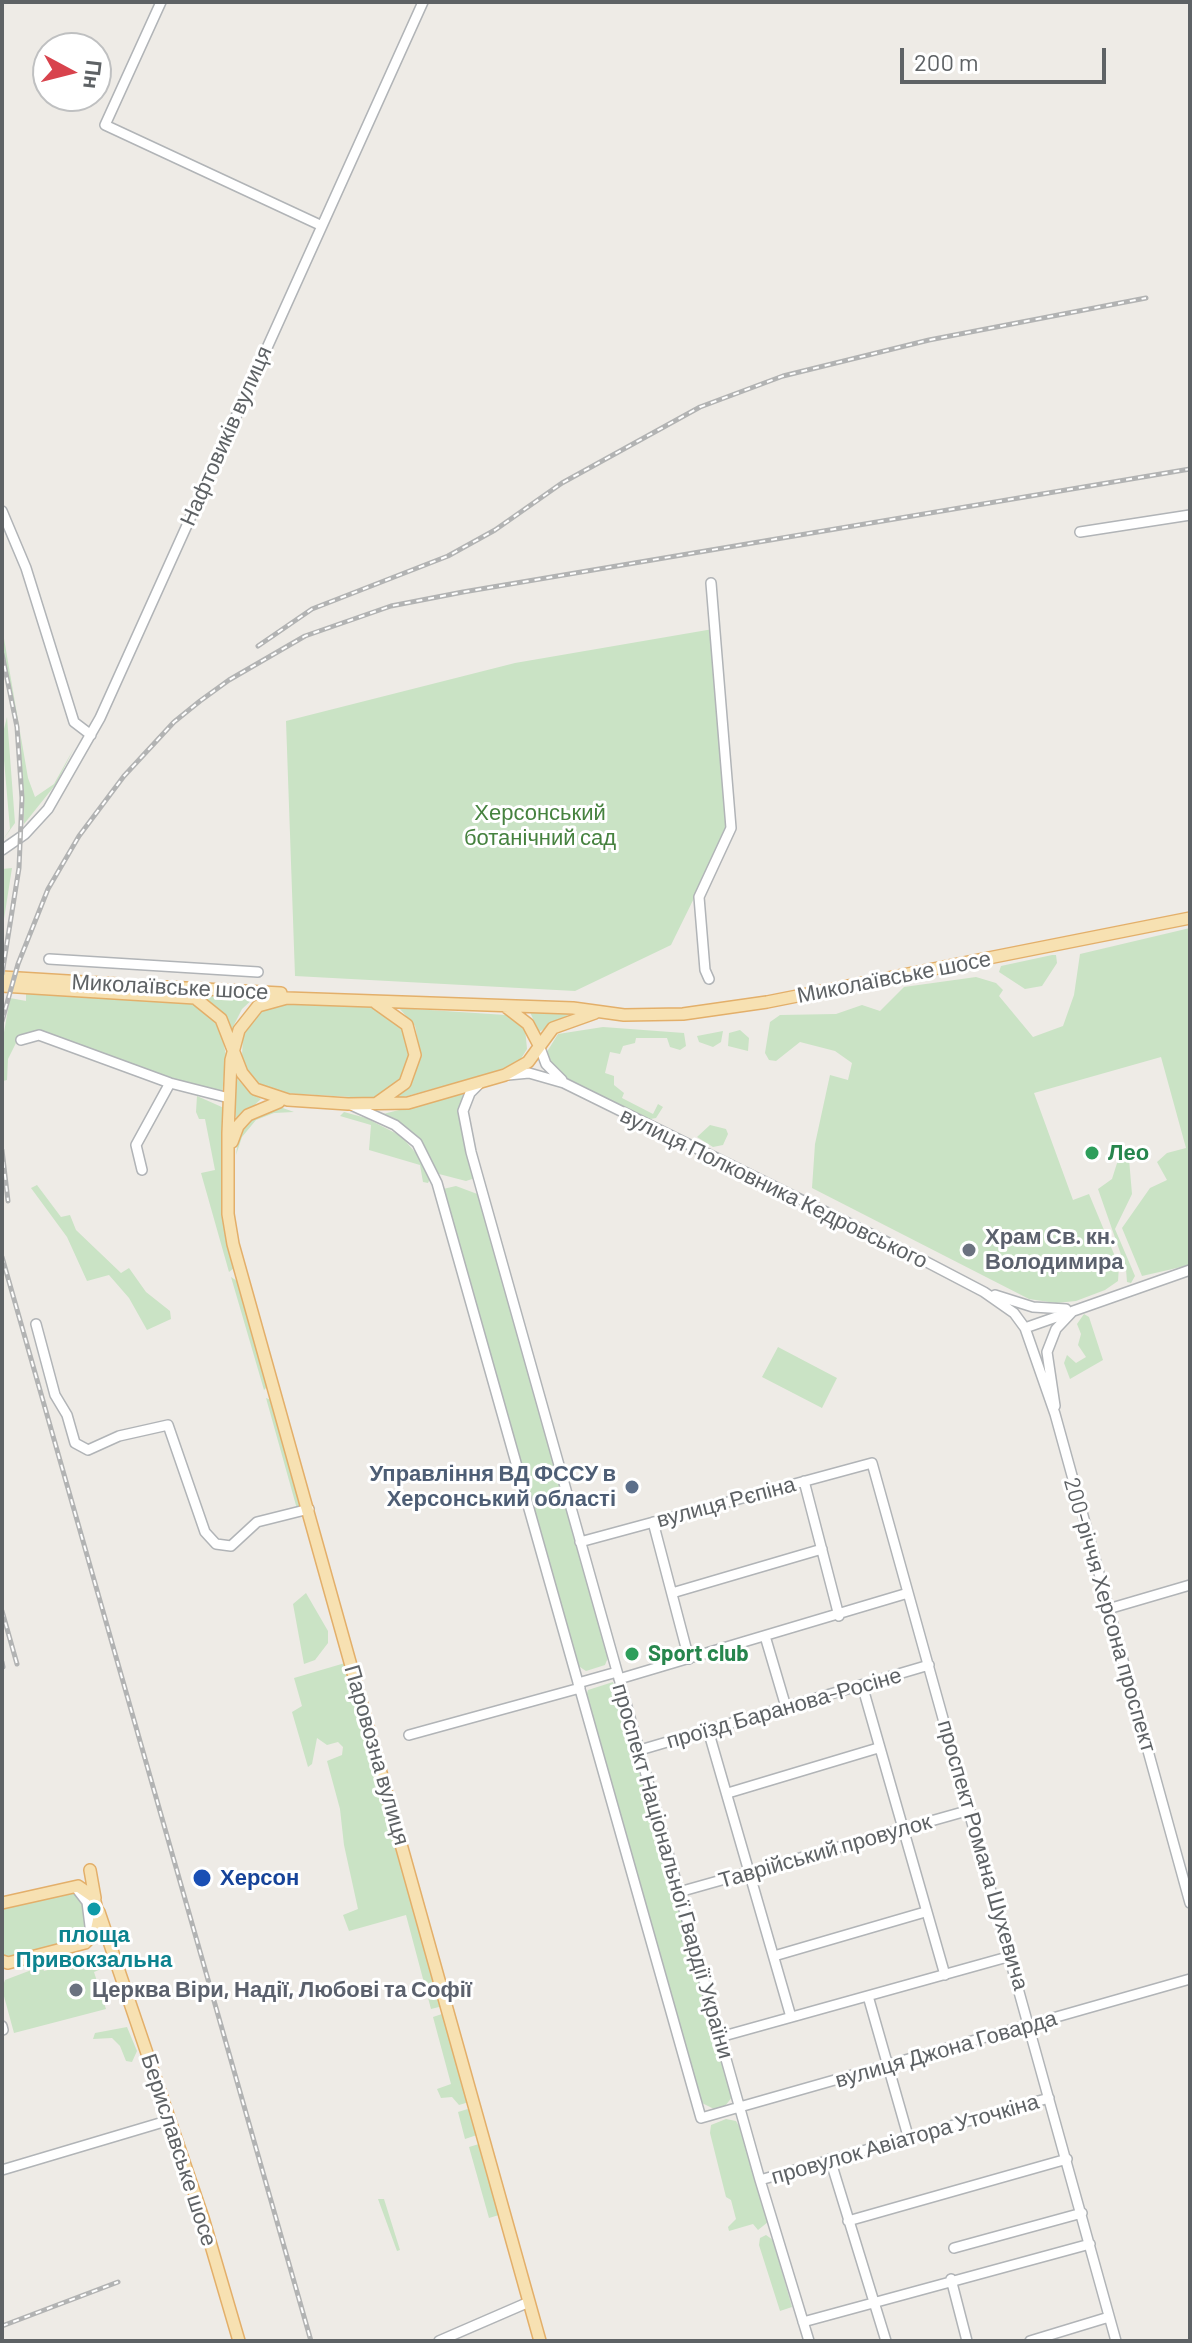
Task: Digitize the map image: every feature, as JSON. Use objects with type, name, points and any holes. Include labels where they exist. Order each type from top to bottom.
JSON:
[{"type":"main road","name":"Миколаївське шосе","points":[[372,1000],[573,1008],[595,1013],[683,1014],[767,1002],[1190,918]]},
{"type":"main road","name":"Миколаївське шосе","points":[[2,977],[337,997]]},
{"type":"main road","name":"Миколаївське шосе","points":[[2,986],[195,998],[221,1019],[234,1048]]},
{"type":"main road","points":[[372,1105],[392,1095],[405,1083],[415,1055],[407,1025],[394,1012],[372,1000],[337,997],[266,1002],[244,1021],[234,1048],[242,1073],[255,1089],[288,1100],[372,1105],[408,1103],[505,1075]]},
{"type":"main road","points":[[503,1005],[528,1024],[539,1045]]},
{"type":"main road","name":"Миколаївське шосе","points":[[505,1075],[528,1062],[539,1045],[560,1024],[595,1013]]},
{"type":"main road","name":"Паровозна вулиця","points":[[234,1048],[229,1098],[228,1214],[233,1244],[540,2341]]},
{"type":"main road","name":"Паровозна вулиця","points":[[229,1166],[235,1133],[242,1121],[261,1107],[288,1100]]},
{"type":"main road","name":"Бериславське шосе","points":[[68,1886],[90,1870],[98,1907],[170,2120],[239,2341]]},
{"type":"main road","points":[[2,1903],[68,1886],[84,1888],[98,1907],[96,1932],[85,1943]]},
{"type":"main road","points":[[3,1963],[85,1943],[104,1948],[115,1960]]},
{"type":"street","points":[[161,2],[105,125],[320,225]]},
{"type":"street","name":"Нафтовиків вулиця","points":[[2,850],[25,834],[48,809],[91,735],[423,2]]},
{"type":"street","points":[[2,511],[26,568],[74,722],[91,735]]},
{"type":"street","points":[[1080,532],[1190,515]]},
{"type":"street","points":[[709,979],[705,970],[699,897],[731,828],[711,583]]},
{"type":"street","points":[[49,959],[258,972]]},
{"type":"street","points":[[21,1040],[33,1035],[48,1037],[170,1083],[229,1098]]},
{"type":"street","name":"вулиця Полковника Кедровського","points":[[539,1045],[546,1064],[564,1083]]},
{"type":"street","name":"вулиця Полковника Кедровського","points":[[505,1075],[529,1073],[564,1083],[984,1292],[1014,1313],[1025,1328],[1190,1270]]},
{"type":"street","name":"проспект Національної Гвардії України","points":[[482,1081],[470,1093],[463,1111],[471,1152],[760,2180],[809,2341]]},
{"type":"street","points":[[142,1170],[136,1145],[170,1083]]},
{"type":"street","name":"проспект Національної Гвардії України","points":[[348,1104],[395,1125],[417,1143],[430,1162],[701,2118]]},
{"type":"street","name":"вулиця Полковника Кедровського","points":[[984,1292],[1033,1307],[1078,1307]]},
{"type":"street","points":[[1055,1414],[1055,1395],[1047,1352],[1056,1329],[1078,1307]]},
{"type":"street","points":[[36,1324],[55,1395],[67,1415],[75,1443],[88,1450],[119,1436],[168,1425],[205,1532],[216,1544],[231,1546],[257,1522],[309,1509]]},
{"type":"street","name":"200-річчя Херсона проспект","points":[[1025,1328],[1055,1414],[1190,1903]]},
{"type":"street","name":"вулиця Рєпіна","points":[[580,1542],[872,1463]]},
{"type":"street","name":"проспект Романа Шухевича","points":[[872,1463],[1031,2025],[1116,2341]]},
{"type":"street","points":[[804,1481],[839,1616]]},
{"type":"street","points":[[653,1522],[689,1659]]},
{"type":"street","points":[[672,1593],[822,1549]]},
{"type":"street","points":[[1108,1609],[1190,1585]]},
{"type":"street","points":[[409,1735],[618,1675],[689,1659],[908,1593]]},
{"type":"street","points":[[765,1636],[786,1707]]},
{"type":"street","name":"проїзд Баранова-Росіне","points":[[640,1750],[929,1665]]},
{"type":"street","points":[[862,1685],[945,1975]]},
{"type":"street","points":[[708,1730],[791,2017]]},
{"type":"street","points":[[728,1793],[878,1748]]},
{"type":"street","name":"Таврійський провулок","points":[[679,1892],[970,1810]]},
{"type":"street","points":[[68,1886],[78,1890],[87,1902],[92,1928],[85,1943]]},
{"type":"street","points":[[774,1956],[925,1912]]},
{"type":"street","points":[[720,2037],[1011,1956]]},
{"type":"street","name":"вулиця Джона Говарда","points":[[701,2118],[1190,1979]]},
{"type":"street","points":[[868,1996],[908,2136]]},
{"type":"street","name":"провулок Авіатора Уточкіна","points":[[760,2180],[1049,2098]]},
{"type":"street","points":[[2,2170],[170,2120]]},
{"type":"street","points":[[830,2159],[886,2341]]},
{"type":"street","points":[[848,2221],[1067,2159]]},
{"type":"street","points":[[954,2248],[1082,2213]]},
{"type":"street","points":[[803,2322],[951,2279],[1090,2244]]},
{"type":"street","points":[[951,2279],[967,2341]]},
{"type":"street","points":[[439,2341],[529,2302]]},
{"type":"street","points":[[1037,2340],[1109,2317]]},
{"type":"green space","points":[[2,627],[28,778],[35,797],[54,784],[74,748],[56,784],[24,824],[20,732],[2,646]]},
{"type":"green space","name":"Херсонський ботанічний сад","points":[[713,629],[729,827],[671,945],[575,991],[295,976],[286,721],[515,663]]},
{"type":"green space","points":[[7,717],[15,823],[2,841],[10,829],[2,737]]},
{"type":"green space","points":[[12,868],[4,919],[2,926],[2,869]]},
{"type":"green space","points":[[1190,928],[1190,1265],[1142,1276],[1122,1228],[1150,1188],[1167,1180],[1157,1162],[1167,1153],[1186,1148],[1161,1057],[1034,1093],[1073,1200],[1089,1194],[1119,1266],[1118,1281],[1105,1290],[1076,1301],[1056,1303],[1029,1299],[812,1188],[815,1144],[830,1075],[848,1080],[852,1063],[835,1051],[800,1042],[776,1061],[769,1060],[765,1053],[770,1022],[780,1015],[836,1014],[862,1005],[880,1011],[904,987],[976,977],[996,983],[1003,990],[999,996],[1033,1037],[1063,1026],[1074,995],[1080,954]]},
{"type":"green space","points":[[1056,955],[1057,963],[1042,986],[1025,989],[999,972],[1001,966]]},
{"type":"green space","points":[[26,993],[194,1003],[214,1019],[221,1032],[226,1055],[222,1095],[179,1084],[50,1037],[17,1041],[8,1059],[7,1080],[3,1081],[3,1038],[10,998],[26,1001]]},
{"type":"green space","points":[[198,993],[256,996],[242,1009],[232,1029],[218,1008]]},
{"type":"green space","points":[[281,1001],[373,1006],[397,1017],[412,1048],[406,1076],[376,1097],[368,1098],[282,1093],[261,1086],[245,1068],[243,1033],[257,1012]]},
{"type":"green space","points":[[399,1008],[506,1015],[525,1028],[527,1049],[519,1062],[506,1069],[396,1099],[414,1077],[420,1051],[415,1026]]},
{"type":"green space","points":[[529,1010],[568,1011],[568,1015],[539,1032]]},
{"type":"green space","points":[[603,1027],[684,1033],[686,1046],[680,1050],[670,1047],[667,1038],[636,1038],[635,1043],[623,1046],[620,1054],[610,1052],[605,1073],[614,1076],[614,1085],[624,1093],[622,1098],[653,1114],[658,1104],[663,1107],[656,1118],[645,1120],[558,1075],[545,1055],[558,1034]]},
{"type":"green space","points":[[740,1030],[749,1038],[748,1051],[728,1046],[729,1033]]},
{"type":"green space","points":[[723,1031],[721,1042],[713,1047],[699,1042],[697,1036]]},
{"type":"green space","points":[[234,1075],[249,1092],[261,1099],[236,1122]]},
{"type":"green space","points":[[463,1094],[459,1116],[475,1178],[466,1181],[439,1174],[418,1137],[383,1114]]},
{"type":"green space","points":[[197,1096],[224,1108],[234,1268],[229,1272],[201,1173],[215,1170],[205,1119],[199,1119],[196,1112]]},
{"type":"green space","points":[[280,1107],[294,1112],[274,1113],[256,1120],[242,1137],[236,1155],[239,1134],[251,1119]]},
{"type":"green space","points":[[344,1112],[366,1118],[401,1136],[422,1160],[430,1179],[428,1183],[423,1182],[420,1165],[369,1150],[371,1125],[340,1116]]},
{"type":"green space","points":[[710,1125],[726,1129],[728,1134],[723,1145],[713,1147],[697,1137]]},
{"type":"green space","points":[[1129,1159],[1132,1194],[1115,1229],[1135,1276],[1131,1283],[1127,1282],[1126,1269],[1098,1189],[1112,1179],[1118,1160]]},
{"type":"green space","points":[[37,1185],[61,1217],[70,1215],[76,1230],[121,1273],[129,1268],[146,1292],[170,1311],[171,1319],[147,1330],[129,1298],[109,1275],[87,1281],[67,1237],[31,1188]]},
{"type":"green space","points":[[456,1186],[480,1195],[609,1655],[605,1665],[586,1671],[577,1665],[443,1189]]},
{"type":"green space","points":[[231,1277],[240,1283],[268,1386],[264,1390]]},
{"type":"green space","points":[[1084,1314],[1089,1317],[1103,1360],[1070,1379],[1064,1363],[1067,1355],[1076,1363],[1086,1357],[1078,1345],[1081,1334],[1077,1324]]},
{"type":"green space","points":[[778,1347],[837,1378],[822,1408],[762,1377]]},
{"type":"green space","points":[[266,1398],[274,1401],[302,1504],[297,1509]]},
{"type":"green space","points":[[306,1593],[328,1631],[328,1643],[315,1660],[304,1664],[293,1604]]},
{"type":"green space","points":[[345,1663],[443,2006],[431,2009],[406,1915],[349,1931],[343,1915],[358,1909],[344,1845],[340,1809],[327,1761],[342,1755],[343,1747],[338,1742],[327,1745],[317,1738],[312,1764],[308,1767],[292,1712],[302,1706],[294,1678]]},
{"type":"green space","points":[[613,1682],[733,2096],[725,2106],[714,2109],[702,2103],[586,1696],[588,1690]]},
{"type":"green space","points":[[74,1892],[81,1898],[88,1924],[88,1932],[83,1938],[9,1958],[2,1957],[2,1909]]},
{"type":"green space","points":[[91,1954],[98,1959],[101,1969],[94,1972],[106,2009],[14,2033],[2,1989],[5,1980],[42,1966],[44,1971],[77,1962],[76,1957]]},
{"type":"green space","points":[[445,2013],[469,2102],[459,2105],[452,2097],[441,2098],[437,2089],[451,2084],[433,2017]]},
{"type":"green space","points":[[127,2027],[137,2051],[132,2062],[126,2061],[120,2046],[112,2038],[93,2039],[95,2033]]},
{"type":"green space","points":[[471,2108],[477,2135],[465,2139],[458,2112]]},
{"type":"green space","points":[[726,2119],[736,2121],[740,2128],[768,2222],[758,2230],[753,2224],[729,2231],[728,2227],[736,2219],[731,2200],[726,2197],[710,2133],[711,2125]]},
{"type":"green space","points":[[479,2144],[499,2215],[489,2218],[469,2147]]},
{"type":"green space","points":[[378,2199],[384,2199],[400,2250],[397,2251]]},
{"type":"green space","points":[[766,2235],[773,2240],[792,2307],[780,2311],[759,2245],[760,2238]]},
{"type":"railway","points":[[258,646],[312,609],[448,556],[495,530],[562,483],[700,407],[783,376],[929,340],[1146,298]]},
{"type":"railway","points":[[2,1021],[18,964],[48,889],[79,836],[124,776],[174,722],[200,701],[229,680],[305,636],[391,606],[463,592],[1190,469]]},
{"type":"railway","points":[[2,654],[17,727],[22,798],[19,868],[2,974]]},
{"type":"railway","points":[[2,1150],[8,1201]]},
{"type":"railway","points":[[2,1257],[311,2341]]},
{"type":"railway","points":[[2,1611],[17,1664]]},
{"type":"railway","points":[[2,1662],[3,1667]]},
{"type":"railway","points":[[2,2326],[118,2282]]},
{"type":"place","name":"Лео","points":[[1092,1153]]},
{"type":"place","name":"Храм Св. кн. Володимира","points":[[969,1250]]},
{"type":"place","name":"Управління ВД ФССУ в Херсонський області","points":[[632,1487]]},
{"type":"place","name":"Sport club","points":[[632,1654]]},
{"type":"place","name":"Херсон","points":[[202,1878]]},
{"type":"place","name":"площа Привокзальна","points":[[94,1909]]},
{"type":"place","name":"Церква Віри, Надії, Любові та Софії","points":[[76,1990]]}]
